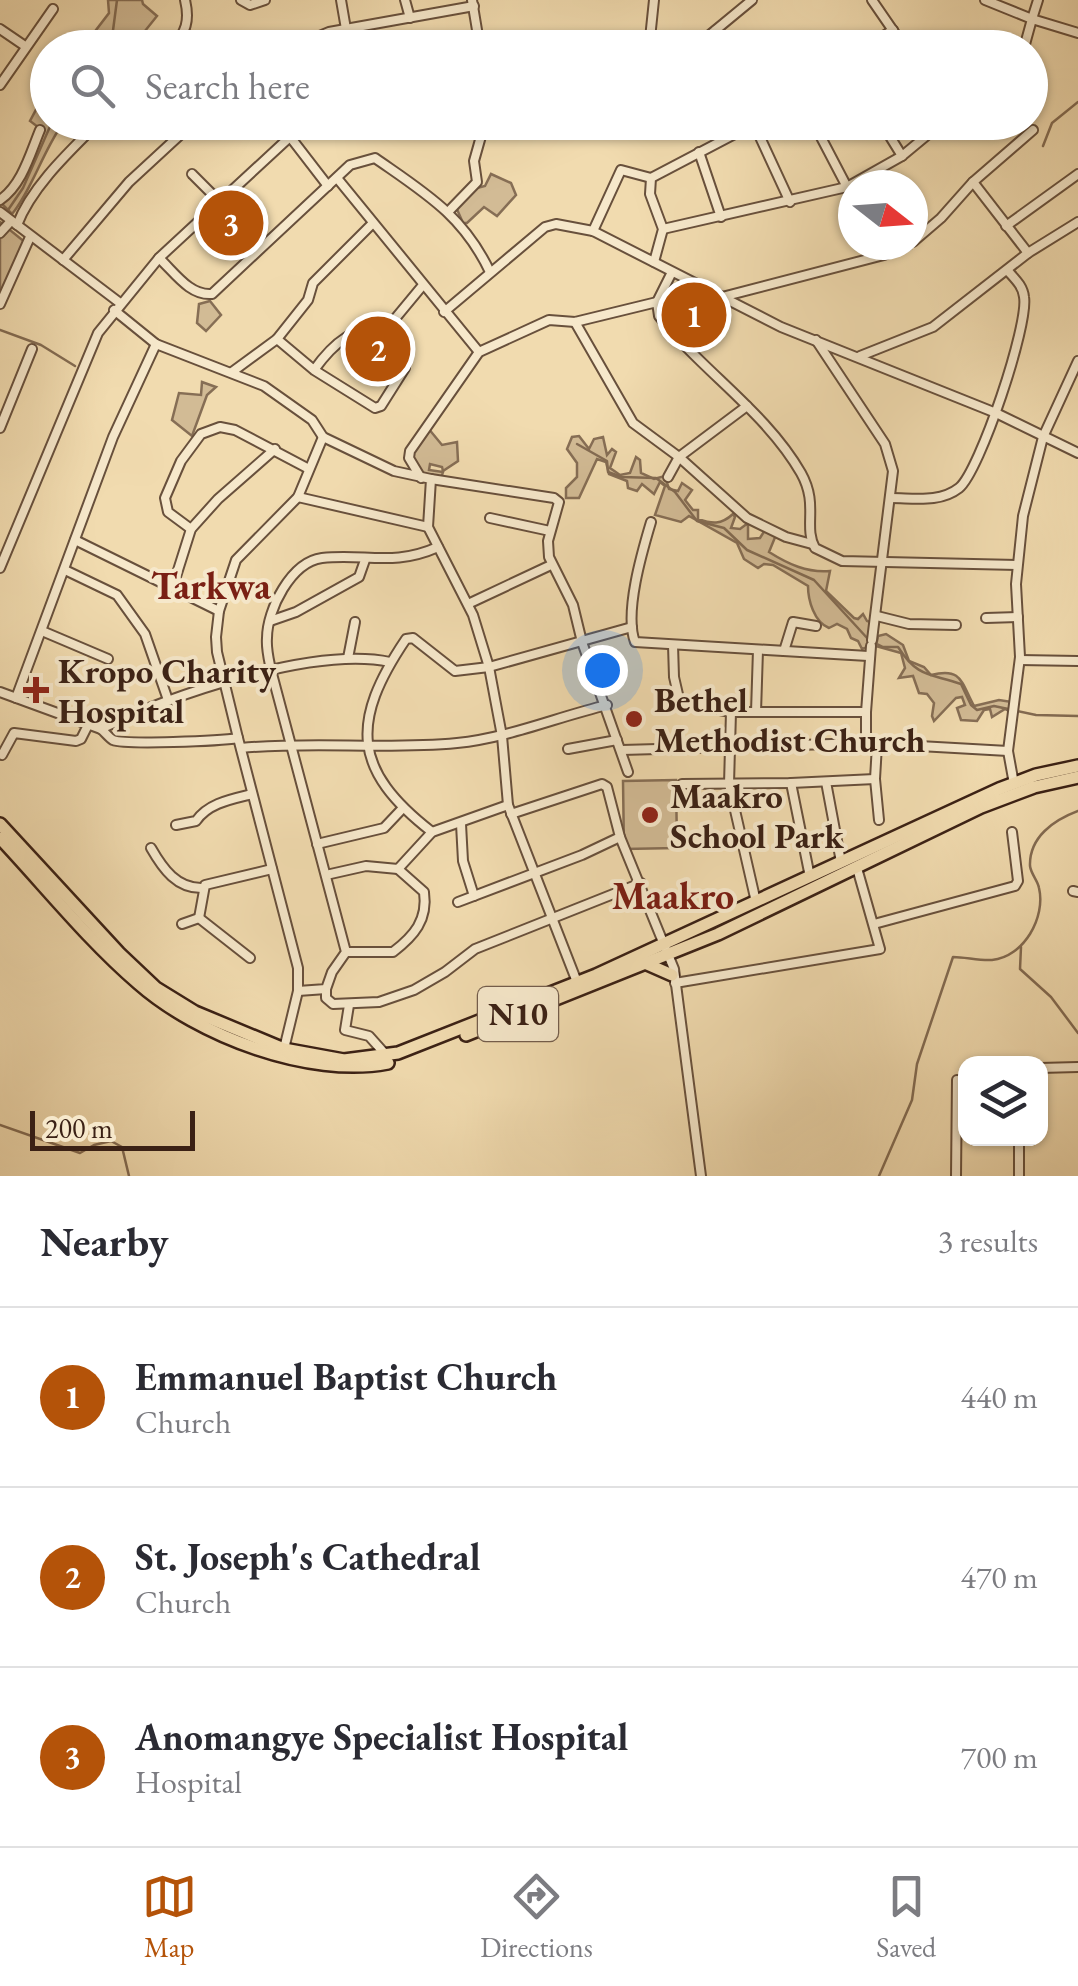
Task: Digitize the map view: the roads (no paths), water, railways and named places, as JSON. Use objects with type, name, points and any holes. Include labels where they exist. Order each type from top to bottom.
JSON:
[{"type":"highway","name":"N10","points":[[0,838],[148,992],[197,1021],[332,1068],[392,1062],[646,964],[756,902],[841,862],[1016,788],[1036,775],[1078,766]]},
{"type":"highway","name":"N10","points":[[1016,788],[1078,777]]},
{"type":"highway","name":"N10","points":[[0,824],[156,988],[196,1012],[283,1053],[344,1060],[387,1056],[576,982],[666,951],[684,949],[857,868],[972,807]]},
{"type":"highway","points":[[646,964],[674,977],[684,949]]},
{"type":"street","points":[[185,0],[186,30]]},
{"type":"street","points":[[241,0],[250,5],[265,0]]},
{"type":"street","points":[[341,0],[346,28]]},
{"type":"street","points":[[405,0],[410,18]]},
{"type":"street","points":[[651,30],[654,0]]},
{"type":"street","points":[[716,30],[752,0]]},
{"type":"street","points":[[872,0],[892,30]]},
{"type":"street","points":[[985,0],[1078,33]]},
{"type":"street","points":[[1029,30],[1038,0]]},
{"type":"street","points":[[340,30],[473,3],[477,30]]},
{"type":"street","points":[[37,30],[53,8]]},
{"type":"street","points":[[0,29],[25,46]]},
{"type":"street","points":[[0,85],[30,39]]},
{"type":"street","points":[[0,200],[9,194],[20,176],[36,140]]},
{"type":"street","points":[[0,233],[81,140]]},
{"type":"street","points":[[63,260],[129,182],[174,140]]},
{"type":"street","points":[[0,568],[86,356],[117,306],[159,258],[289,140]]},
{"type":"street","points":[[293,140],[328,186]]},
{"type":"street","points":[[448,212],[477,182],[474,161],[480,140]]},
{"type":"street","points":[[593,232],[621,170],[651,178],[722,140]]},
{"type":"street","points":[[761,140],[790,202]]},
{"type":"street","points":[[822,140],[838,170]]},
{"type":"street","points":[[892,140],[902,156]]},
{"type":"street","points":[[877,170],[921,140]]},
{"type":"street","points":[[928,229],[1021,140]]},
{"type":"street","points":[[699,152],[721,218]]},
{"type":"street","points":[[159,258],[193,290],[212,294],[350,165],[374,158],[448,212],[474,240],[490,272]]},
{"type":"street","points":[[192,174],[218,201]]},
{"type":"street","points":[[1006,226],[1078,174]]},
{"type":"street","points":[[336,178],[479,352]]},
{"type":"street","points":[[651,178],[650,194],[662,229],[654,262]]},
{"type":"street","points":[[973,182],[1028,253]]},
{"type":"street","points":[[662,229],[838,189]]},
{"type":"street","points":[[0,212],[63,260],[156,344],[264,386],[312,420],[322,437],[387,468],[421,478],[554,498],[559,502],[548,552],[570,597],[628,772]]},
{"type":"street","points":[[860,356],[933,327],[1028,253],[1078,222]]},
{"type":"street","points":[[232,372],[278,339],[308,300],[313,283],[374,223]]},
{"type":"street","points":[[444,312],[545,227],[556,224],[593,232],[782,327],[996,413],[1078,454]]},
{"type":"street","points":[[0,304],[30,237]]},
{"type":"street","points":[[722,297],[865,260]]},
{"type":"street","points":[[891,498],[938,498],[959,488],[973,471],[996,413],[1025,304],[1020,284],[1008,271]]},
{"type":"street","points":[[672,272],[656,309],[799,468],[813,504],[812,544]]},
{"type":"street","points":[[314,370],[348,334],[367,327],[389,326],[423,286]]},
{"type":"street","points":[[421,478],[408,458],[410,451],[479,352],[549,320],[575,322],[658,302]]},
{"type":"street","points":[[575,322],[629,419],[747,518],[842,560],[1018,566]]},
{"type":"street","points":[[278,339],[314,370],[372,408],[378,408],[402,375],[406,359],[404,345],[389,326]]},
{"type":"street","points":[[816,340],[885,444],[893,472],[877,616],[868,656],[866,743]]},
{"type":"street","points":[[16,698],[113,436],[156,344]]},
{"type":"street","points":[[0,428],[32,348]]},
{"type":"street","points":[[1016,788],[1008,751],[1020,660],[1018,566],[1022,516],[1043,437],[1078,361]]},
{"type":"street","points":[[1066,392],[1078,396]]},
{"type":"street","points":[[668,477],[679,458],[747,406]]},
{"type":"street","points":[[191,530],[168,512],[165,498],[196,438],[212,428],[230,428],[308,469]]},
{"type":"street","points":[[283,1053],[298,991],[298,968],[216,646],[220,610],[236,560],[298,497],[322,437]]},
{"type":"street","points":[[172,586],[191,530],[218,499],[275,449]]},
{"type":"street","points":[[431,479],[428,527],[468,604],[489,666],[510,810],[576,982]]},
{"type":"street","points":[[298,497],[428,527]]},
{"type":"street","points":[[490,518],[550,531]]},
{"type":"street","points":[[652,522],[640,561],[632,627],[638,643],[868,656]]},
{"type":"street","points":[[75,540],[220,610]]},
{"type":"street","points":[[438,548],[410,558],[323,558],[310,562],[288,582],[270,622],[267,638],[271,670],[346,952],[326,989],[329,1002],[379,1002],[414,990],[475,949],[641,883]]},
{"type":"street","points":[[270,622],[359,577],[365,560]]},
{"type":"street","points":[[468,604],[552,565]]},
{"type":"street","points":[[65,570],[117,595],[145,634],[168,700]]},
{"type":"street","points":[[877,616],[909,624],[956,626]]},
{"type":"street","points":[[986,618],[1018,618]]},
{"type":"street","points":[[784,651],[794,621],[816,626]]},
{"type":"street","points":[[348,658],[355,622]]},
{"type":"street","points":[[432,832],[402,809],[372,768],[368,746],[372,702],[390,662],[406,639],[411,637],[452,670],[489,666],[632,627]]},
{"type":"street","points":[[42,631],[108,659]]},
{"type":"street","points":[[673,645],[678,701],[686,706],[732,712],[866,712]]},
{"type":"street","points":[[756,712],[758,650]]},
{"type":"street","points":[[101,729],[168,700],[271,670],[348,658],[390,662]]},
{"type":"street","points":[[1020,660],[1078,661]]},
{"type":"street","points":[[0,692],[101,729],[117,741],[204,743],[238,738]]},
{"type":"street","points":[[241,748],[290,743],[458,743],[502,736],[606,705]]},
{"type":"street","points":[[732,712],[729,784],[756,902]]},
{"type":"street","points":[[2,755],[14,733],[79,741],[88,725]]},
{"type":"street","points":[[568,748],[617,740]]},
{"type":"street","points":[[622,750],[866,743],[1008,751]]},
{"type":"street","points":[[877,745],[879,820]]},
{"type":"street","points":[[682,784],[875,779]]},
{"type":"street","points":[[826,782],[841,862]]},
{"type":"street","points":[[398,869],[432,832],[602,784],[607,787],[620,837],[641,883],[674,977],[702,1176]]},
{"type":"street","points":[[791,784],[810,877]]},
{"type":"street","points":[[176,825],[196,821],[224,802],[252,794]]},
{"type":"street","points":[[317,844],[384,828],[402,809]]},
{"type":"street","points":[[461,824],[463,861],[474,896]]},
{"type":"street","points":[[874,924],[1015,886],[1018,881],[1012,832]]},
{"type":"street","points":[[458,902],[620,837]]},
{"type":"street","points":[[151,848],[162,867],[183,886],[203,888],[272,869]]},
{"type":"street","points":[[326,875],[366,866],[398,869],[424,892],[419,928],[393,952],[346,952]]},
{"type":"street","points":[[674,977],[875,952],[880,949],[857,868]]},
{"type":"street","points":[[199,918],[203,888]]},
{"type":"street","points":[[182,924],[199,918]]},
{"type":"street","points":[[199,918],[250,958]]},
{"type":"street","points":[[298,991],[326,989]]},
{"type":"street","points":[[349,1005],[345,1030],[370,1036],[387,1056]]},
{"type":"street","points":[[1048,1068],[1078,1067]]},
{"type":"street","points":[[956,1176],[957,1080]]},
{"type":"street","points":[[1019,1146],[1019,1176]]},
{"type":"waterway","points":[[113,30],[117,0]]},
{"type":"waterway","points":[[1048,133],[1052,123],[1078,102]]},
{"type":"waterway","points":[[6,213],[23,188],[44,140]]},
{"type":"waterway","points":[[1043,146],[1045,140]]},
{"type":"waterway","points":[[0,330],[41,345],[75,366]]},
{"type":"waterway","points":[[577,444],[607,461],[608,472],[622,477],[656,478],[675,492],[697,521],[724,528],[747,550],[814,580],[868,639]]},
{"type":"waterway","points":[[875,643],[898,647],[918,669],[961,684],[977,710],[994,706],[1036,715],[1078,716]]},
{"type":"waterway","points":[[879,1176],[912,1100],[917,1064],[953,957],[992,960],[1023,944],[1039,911],[1039,888],[1030,866],[1034,846],[1052,825],[1078,811]]},
{"type":"waterway","points":[[1021,947],[1020,969],[1051,997],[1078,1033]]},
{"type":"waterway","points":[[0,1125],[80,1153],[111,1141],[122,1147],[129,1176]]},
{"type":"place","name":"Anomangye Specialist Hospital","points":[[231,223]]},
{"type":"place","name":"Emmanuel Baptist Church","points":[[694,315]]},
{"type":"place","name":"St. Joseph's Cathedral","points":[[378,349]]},
{"type":"place","name":"Kropo Charity Hospital","points":[[36,690]]},
{"type":"place","name":"Bethel Methodist Church","points":[[634,719]]},
{"type":"place","name":"Maakro School Park","points":[[650,815]]},
{"type":"district","name":"Tarkwa","points":[[211,585]]},
{"type":"district","name":"Maakro","points":[[673,895]]}]
